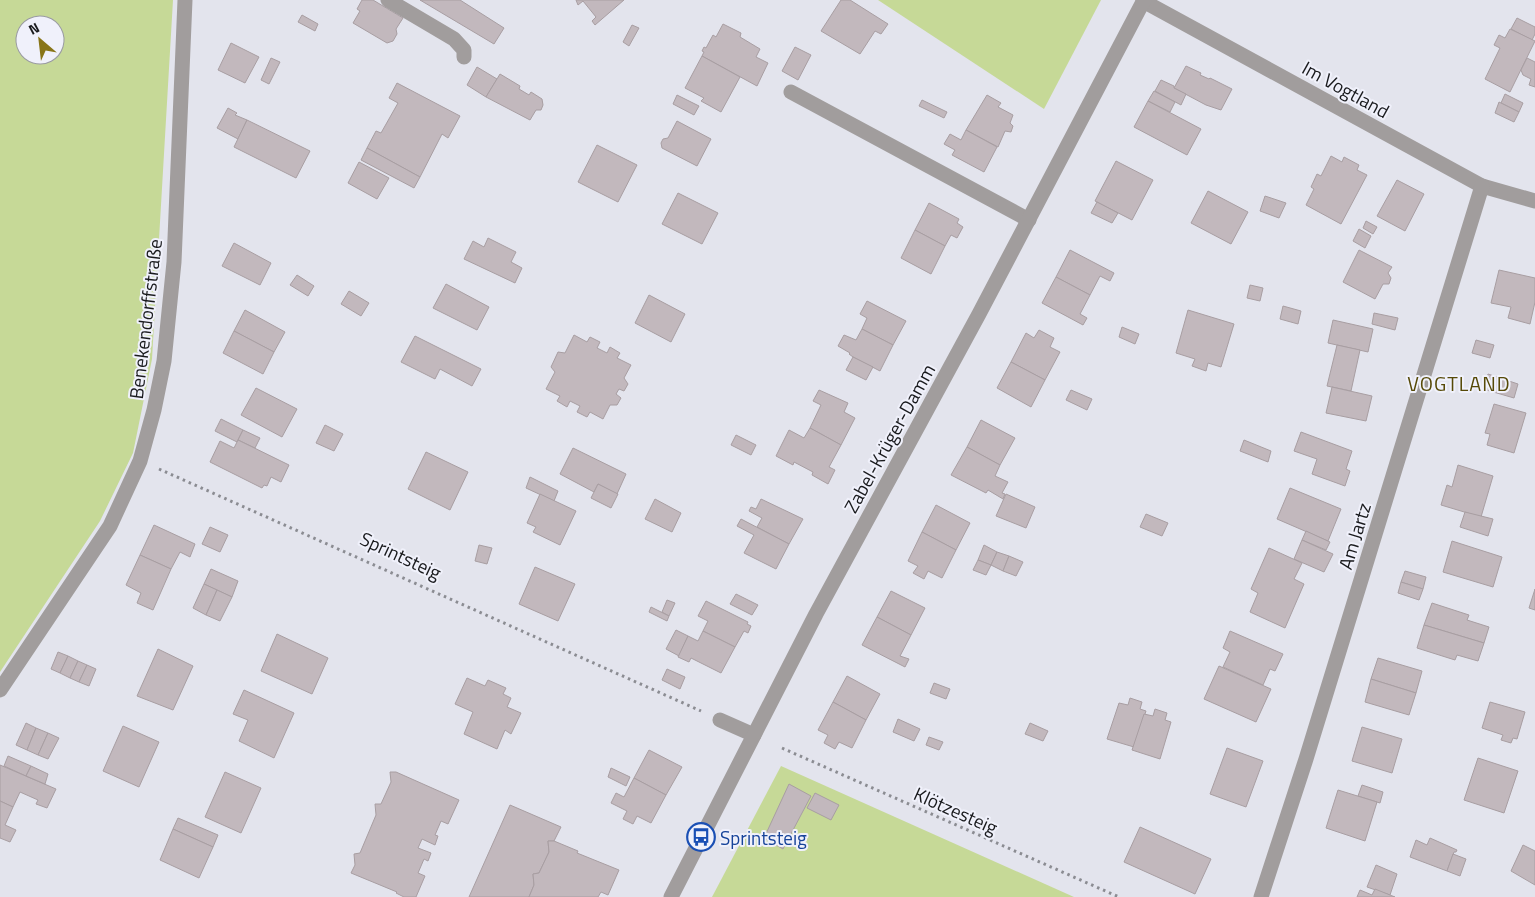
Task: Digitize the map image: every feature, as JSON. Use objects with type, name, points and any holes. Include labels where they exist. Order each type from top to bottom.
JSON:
[{"type":"street","name":"Benekendorffstraße","points":[[0,690],[110,526],[140,461],[154,410],[164,361],[174,262],[185,0]]},
{"type":"street","points":[[388,0],[454,39],[464,50],[464,57]]},
{"type":"street","name":"Im Vogtland","points":[[1143,0],[1482,186],[1535,201]]},
{"type":"street","name":"Zabel-Krüger-Damm","points":[[671,897],[816,614],[1029,220],[1143,0]]},
{"type":"street","points":[[791,92],[1029,220]]},
{"type":"street","name":"Am Jartz","points":[[1261,897],[1306,759],[1482,186]]},
{"type":"street","points":[[720,720],[754,735]]},
{"type":"path","name":"Sprintsteig","points":[[140,461],[323,541],[720,720]]},
{"type":"path","name":"Klötzesteig","points":[[782,748],[1119,897]]},
{"type":"green space","points":[[0,0],[173,0],[152,359],[133,453],[100,521],[0,672]]},
{"type":"green space","points":[[878,0],[1101,0],[1044,109]]},
{"type":"green space","points":[[781,766],[1074,897],[712,897]]},
{"type":"building","points":[[362,0],[373,0],[403,18],[396,29],[397,34],[393,41],[387,43],[353,23],[360,11],[357,9]]},
{"type":"building","points":[[420,0],[460,0],[504,28],[494,44]]},
{"type":"building","points":[[576,0],[624,0],[595,25],[592,21],[596,17],[583,1],[578,5]]},
{"type":"building","points":[[841,0],[850,0],[888,24],[881,34],[875,31],[860,54],[821,31]]},
{"type":"building","points":[[302,15],[318,24],[315,31],[298,22]]},
{"type":"building","points":[[1517,18],[1535,27],[1535,34],[1532,40],[1511,29]]},
{"type":"building","points":[[723,24],[741,33],[740,37],[760,49],[756,57],[768,63],[757,86],[702,56],[704,47],[706,48],[713,35],[716,37]]},
{"type":"building","points":[[632,25],[639,28],[629,46],[623,42]]},
{"type":"building","points":[[1510,29],[1535,41],[1510,92],[1485,79],[1500,48],[1494,45],[1499,35],[1505,38]]},
{"type":"building","points":[[231,43],[259,57],[245,83],[218,70]]},
{"type":"building","points":[[795,47],[811,55],[798,80],[782,71]]},
{"type":"building","points":[[702,56],[740,77],[721,112],[701,101],[704,98],[685,88]]},
{"type":"building","points":[[271,58],[280,62],[269,84],[261,80]]},
{"type":"building","points":[[1527,58],[1535,62],[1535,87],[1529,85],[1531,79],[1523,75],[1521,70]]},
{"type":"building","points":[[1186,66],[1201,73],[1200,75],[1232,89],[1221,110],[1206,105],[1174,88]]},
{"type":"building","points":[[477,67],[497,79],[486,97],[467,85]]},
{"type":"building","points":[[500,74],[520,86],[519,89],[529,95],[531,92],[542,99],[543,105],[541,110],[536,110],[530,120],[486,97]]},
{"type":"building","points":[[1161,80],[1186,94],[1181,105],[1155,91]]},
{"type":"building","points":[[397,83],[460,116],[448,138],[442,134],[420,177],[367,148],[376,131],[381,133],[398,103],[389,98]]},
{"type":"building","points":[[1154,91],[1175,102],[1170,112],[1148,101]]},
{"type":"building","points":[[1505,94],[1523,103],[1519,112],[1501,103]]},
{"type":"building","points":[[677,95],[699,106],[694,115],[673,104]]},
{"type":"building","points":[[987,95],[1001,103],[998,107],[1013,115],[1010,123],[1013,126],[1011,132],[1005,131],[998,147],[966,130]]},
{"type":"building","points":[[922,100],[947,112],[944,118],[919,106]]},
{"type":"building","points":[[1148,101],[1201,129],[1187,155],[1134,127]]},
{"type":"building","points":[[1499,102],[1519,112],[1514,122],[1495,113]]},
{"type":"building","points":[[228,108],[237,113],[235,115],[247,120],[238,139],[217,128]]},
{"type":"building","points":[[247,120],[310,151],[296,178],[234,147]]},
{"type":"building","points":[[677,121],[711,139],[697,166],[662,148],[661,143],[663,139],[668,138]]},
{"type":"building","points":[[966,130],[997,147],[984,172],[952,155],[955,150],[944,144],[950,134],[961,140]]},
{"type":"building","points":[[597,145],[637,165],[618,202],[578,182]]},
{"type":"building","points":[[367,148],[420,177],[414,188],[361,160]]},
{"type":"building","points":[[1331,156],[1342,162],[1344,157],[1359,165],[1357,170],[1367,175],[1341,224],[1306,205],[1314,189],[1311,187],[1317,174],[1321,176]]},
{"type":"building","points":[[1116,161],[1153,180],[1132,220],[1095,201]]},
{"type":"building","points":[[359,162],[389,178],[377,199],[348,183]]},
{"type":"building","points":[[1397,180],[1424,194],[1405,231],[1377,216]]},
{"type":"building","points":[[1208,191],[1248,212],[1231,244],[1191,223]]},
{"type":"building","points":[[678,193],[718,213],[702,244],[662,224]]},
{"type":"building","points":[[1265,196],[1286,203],[1279,218],[1260,211]]},
{"type":"building","points":[[1097,202],[1118,213],[1112,223],[1091,213]]},
{"type":"building","points":[[929,203],[959,219],[957,223],[963,227],[957,238],[951,235],[945,246],[915,230]]},
{"type":"building","points":[[1366,221],[1377,227],[1373,234],[1363,228]]},
{"type":"building","points":[[1359,229],[1371,236],[1365,248],[1353,241]]},
{"type":"building","points":[[915,230],[945,246],[931,274],[901,258]]},
{"type":"building","points":[[488,238],[516,252],[511,262],[522,268],[515,283],[464,259],[473,241],[484,247]]},
{"type":"building","points":[[234,243],[271,263],[260,285],[222,266]]},
{"type":"building","points":[[1070,250],[1114,273],[1110,281],[1100,276],[1090,295],[1056,277]]},
{"type":"building","points":[[1359,250],[1392,267],[1388,273],[1391,278],[1389,284],[1383,284],[1375,299],[1343,282]]},
{"type":"building","points":[[1499,270],[1535,278],[1535,302],[1530,324],[1508,318],[1511,307],[1491,303]]},
{"type":"building","points":[[297,275],[314,286],[308,296],[290,285]]},
{"type":"building","points":[[1056,277],[1090,295],[1080,314],[1087,318],[1083,325],[1042,303]]},
{"type":"building","points":[[446,284],[489,307],[477,330],[433,308]]},
{"type":"building","points":[[1250,285],[1263,288],[1260,301],[1247,298]]},
{"type":"building","points":[[349,291],[369,303],[361,316],[341,304]]},
{"type":"building","points":[[649,295],[685,314],[671,342],[635,323]]},
{"type":"building","points":[[867,301],[906,321],[893,345],[862,329],[867,318],[860,314]]},
{"type":"building","points":[[1283,306],[1301,311],[1298,324],[1280,319]]},
{"type":"building","points":[[245,310],[285,332],[274,352],[234,331]]},
{"type":"building","points":[[1188,310],[1234,324],[1221,367],[1208,363],[1206,371],[1192,366],[1195,359],[1176,353]]},
{"type":"building","points":[[1374,313],[1398,318],[1395,330],[1372,324]]},
{"type":"building","points":[[1333,320],[1373,329],[1368,352],[1328,343]]},
{"type":"building","points":[[1122,327],[1139,334],[1135,344],[1119,337]]},
{"type":"building","points":[[862,329],[893,345],[880,371],[853,357],[838,346],[844,335],[856,340]]},
{"type":"building","points":[[1039,330],[1054,338],[1050,347],[1060,352],[1045,380],[1011,362],[1026,333],[1034,338]]},
{"type":"building","points":[[234,331],[274,352],[263,374],[223,353]]},
{"type":"building","points":[[574,335],[587,342],[590,337],[600,342],[597,348],[607,353],[610,347],[620,353],[617,358],[631,365],[624,378],[628,384],[624,391],[619,389],[616,394],[621,398],[617,405],[610,405],[603,419],[590,412],[587,417],[577,412],[580,406],[570,401],[567,407],[557,401],[560,396],[546,389],[555,372],[551,367],[558,352],[565,353]]},
{"type":"building","points":[[415,336],[481,369],[472,386],[440,369],[435,379],[401,362]]},
{"type":"building","points":[[1476,340],[1494,345],[1490,358],[1472,353]]},
{"type":"building","points":[[1337,345],[1360,350],[1351,391],[1327,386]]},
{"type":"building","points":[[853,357],[873,367],[866,380],[846,370]]},
{"type":"building","points":[[1011,362],[1045,380],[1031,407],[997,388]]},
{"type":"building","points":[[1488,374],[1518,384],[1514,398],[1483,389]]},
{"type":"building","points":[[1332,387],[1372,396],[1366,421],[1326,413]]},
{"type":"building","points":[[256,388],[297,409],[282,437],[241,415]]},
{"type":"building","points":[[819,390],[848,403],[844,412],[855,418],[841,445],[810,428],[821,405],[813,401]]},
{"type":"building","points":[[1071,390],[1092,399],[1087,410],[1066,400]]},
{"type":"building","points":[[1494,404],[1526,413],[1514,453],[1487,445],[1490,434],[1485,433]]},
{"type":"building","points":[[221,419],[243,430],[237,442],[215,431]]},
{"type":"building","points":[[981,420],[1015,438],[1000,465],[967,447]]},
{"type":"building","points":[[325,425],[343,434],[334,451],[316,443]]},
{"type":"building","points":[[810,428],[841,445],[829,467],[835,470],[828,484],[812,475],[813,472],[794,462],[793,465],[776,456],[789,430],[804,438]]},
{"type":"building","points":[[243,430],[260,438],[255,448],[238,440]]},
{"type":"building","points":[[1301,432],[1352,451],[1346,469],[1350,471],[1345,486],[1312,474],[1317,459],[1294,451]]},
{"type":"building","points":[[736,435],[756,445],[751,455],[731,445]]},
{"type":"building","points":[[238,440],[289,465],[281,482],[271,477],[267,486],[264,485],[262,488],[210,462],[220,441],[234,448]]},
{"type":"building","points":[[1244,440],[1271,451],[1268,462],[1240,451]]},
{"type":"building","points":[[967,447],[1000,465],[995,476],[1008,482],[1002,493],[1005,494],[1003,499],[988,490],[986,493],[951,475]]},
{"type":"building","points":[[573,448],[626,474],[617,494],[598,484],[594,492],[560,474]]},
{"type":"building","points":[[426,452],[468,472],[450,510],[408,489]]},
{"type":"building","points":[[1458,465],[1493,476],[1481,517],[1441,505],[1447,485],[1452,487]]},
{"type":"building","points":[[530,477],[558,491],[554,501],[526,488]]},
{"type":"building","points":[[598,484],[618,494],[611,508],[591,498]]},
{"type":"building","points":[[1290,488],[1341,509],[1328,541],[1277,519]]},
{"type":"building","points":[[540,494],[576,511],[560,545],[533,532],[536,527],[527,523]]},
{"type":"building","points":[[1006,494],[1035,507],[1026,528],[996,516]]},
{"type":"building","points":[[655,499],[681,513],[672,532],[645,519]]},
{"type":"building","points":[[761,499],[803,519],[789,544],[757,527],[762,518],[749,511],[751,507],[756,509]]},
{"type":"building","points":[[936,505],[970,523],[956,550],[922,532]]},
{"type":"building","points":[[1465,512],[1493,519],[1488,536],[1460,527]]},
{"type":"building","points":[[1146,514],[1168,523],[1162,536],[1140,527]]},
{"type":"building","points":[[741,519],[789,544],[776,569],[744,553],[754,535],[737,526]]},
{"type":"building","points":[[154,525],[195,544],[190,557],[180,552],[171,569],[140,555]]},
{"type":"building","points":[[210,527],[228,535],[220,552],[202,544]]},
{"type":"building","points":[[1306,531],[1330,542],[1326,550],[1302,540]]},
{"type":"building","points":[[922,532],[956,550],[942,578],[928,571],[924,579],[913,573],[918,566],[908,561]]},
{"type":"building","points":[[1302,540],[1333,554],[1324,572],[1294,559]]},
{"type":"building","points":[[1452,541],[1502,557],[1493,587],[1443,572]]},
{"type":"building","points":[[479,545],[492,548],[487,564],[475,561]]},
{"type":"building","points":[[984,545],[997,552],[991,565],[978,560]]},
{"type":"building","points":[[1269,548],[1302,563],[1294,579],[1304,584],[1285,628],[1250,612],[1258,593],[1251,589]]},
{"type":"building","points":[[997,552],[1009,556],[1003,571],[991,565]]},
{"type":"building","points":[[140,555],[171,569],[153,610],[137,603],[141,593],[126,585]]},
{"type":"building","points":[[1009,556],[1023,562],[1016,576],[1003,571]]},
{"type":"building","points":[[978,560],[991,565],[986,575],[973,570]]},
{"type":"building","points":[[535,567],[575,584],[558,621],[519,604]]},
{"type":"building","points":[[211,569],[238,581],[232,597],[204,584]]},
{"type":"building","points":[[1405,571],[1426,577],[1423,589],[1401,582]]},
{"type":"building","points":[[1401,582],[1423,589],[1419,600],[1398,593]]},
{"type":"building","points":[[204,584],[217,590],[206,615],[193,608]]},
{"type":"building","points":[[1535,589],[1535,610],[1529,608]]},
{"type":"building","points":[[217,590],[232,597],[220,621],[206,615]]},
{"type":"building","points":[[891,591],[925,608],[911,635],[877,617]]},
{"type":"building","points":[[736,594],[758,605],[752,615],[730,604]]},
{"type":"building","points":[[667,600],[675,603],[669,616],[662,612]]},
{"type":"building","points":[[706,601],[748,622],[747,624],[751,626],[748,633],[744,631],[735,647],[703,631],[708,621],[698,616]]},
{"type":"building","points":[[1432,603],[1469,615],[1467,620],[1489,627],[1484,643],[1424,625]]},
{"type":"building","points":[[651,607],[669,616],[667,621],[649,612]]},
{"type":"building","points":[[877,617],[911,635],[900,656],[909,659],[905,667],[862,645]]},
{"type":"building","points":[[1424,625],[1484,643],[1478,661],[1457,655],[1455,660],[1417,648]]},
{"type":"building","points":[[676,630],[688,636],[679,656],[666,649]]},
{"type":"building","points":[[703,631],[735,647],[721,673],[691,658],[689,662],[678,657],[688,636],[698,641]]},
{"type":"building","points":[[1230,631],[1283,654],[1275,671],[1270,669],[1263,685],[1223,667],[1230,652],[1223,648]]},
{"type":"building","points":[[277,634],[328,658],[312,694],[261,671]]},
{"type":"building","points":[[158,649],[193,666],[173,710],[137,696]]},
{"type":"building","points":[[58,652],[68,656],[60,673],[51,669]]},
{"type":"building","points":[[68,656],[78,661],[70,678],[60,673]]},
{"type":"building","points":[[1378,658],[1422,671],[1416,693],[1371,679]]},
{"type":"building","points":[[78,661],[87,665],[79,682],[70,678]]},
{"type":"building","points":[[87,665],[96,669],[89,686],[79,682]]},
{"type":"building","points":[[1219,666],[1271,689],[1256,722],[1204,699]]},
{"type":"building","points":[[667,669],[685,677],[680,689],[662,680]]},
{"type":"building","points":[[847,676],[880,694],[866,720],[833,702]]},
{"type":"building","points":[[467,678],[485,686],[488,680],[506,688],[503,694],[511,698],[507,707],[521,713],[511,734],[505,730],[497,749],[464,734],[473,712],[455,704]]},
{"type":"building","points":[[1371,679],[1416,693],[1409,715],[1365,702]]},
{"type":"building","points":[[934,683],[950,689],[946,699],[930,693]]},
{"type":"building","points":[[244,690],[294,713],[274,758],[239,741],[248,720],[233,714]]},
{"type":"building","points":[[1130,698],[1142,702],[1140,709],[1146,711],[1134,747],[1107,739],[1119,703],[1128,705]]},
{"type":"building","points":[[833,702],[866,720],[852,748],[839,742],[835,749],[824,743],[828,735],[818,730]]},
{"type":"building","points":[[1490,702],[1525,712],[1517,739],[1513,738],[1511,743],[1501,740],[1503,735],[1482,728]]},
{"type":"building","points":[[1155,709],[1167,713],[1165,720],[1171,722],[1160,759],[1132,750],[1144,714],[1153,716]]},
{"type":"building","points":[[898,719],[920,729],[914,741],[893,732]]},
{"type":"building","points":[[26,723],[36,728],[27,750],[16,745]]},
{"type":"building","points":[[1030,723],[1048,731],[1043,741],[1025,734]]},
{"type":"building","points":[[123,726],[159,742],[139,787],[103,771]]},
{"type":"building","points":[[1362,727],[1402,739],[1392,773],[1352,761]]},
{"type":"building","points":[[36,728],[48,733],[38,755],[27,750]]},
{"type":"building","points":[[48,733],[59,738],[48,759],[38,755]]},
{"type":"building","points":[[929,737],[943,742],[939,750],[926,745]]},
{"type":"building","points":[[1227,748],[1263,761],[1246,807],[1210,794]]},
{"type":"building","points":[[649,750],[682,767],[666,795],[634,778]]},
{"type":"building","points":[[8,756],[31,766],[26,776],[4,766]]},
{"type":"building","points":[[1478,758],[1518,771],[1504,813],[1464,800]]},
{"type":"building","points":[[0,765],[56,789],[47,808],[36,804],[38,800],[20,792],[13,807],[0,801]]},
{"type":"building","points":[[31,766],[48,774],[45,784],[26,776]]},
{"type":"building","points":[[611,768],[630,777],[626,786],[608,777]]},
{"type":"building","points":[[225,772],[261,788],[241,833],[205,817]]},
{"type":"building","points":[[390,772],[396,772],[459,800],[448,824],[441,821],[435,835],[438,836],[435,845],[422,839],[418,848],[431,853],[428,861],[424,859],[418,873],[425,876],[416,897],[404,897],[397,892],[351,873],[355,865],[354,854],[360,853],[376,815],[375,804],[381,804],[391,782]]},
{"type":"building","points":[[634,778],[666,795],[651,823],[637,816],[633,824],[623,819],[627,811],[611,803],[616,793],[624,797]]},
{"type":"building","points":[[789,784],[811,796],[783,849],[764,838]]},
{"type":"building","points":[[1362,785],[1383,792],[1380,803],[1358,796]]},
{"type":"building","points":[[1338,790],[1377,802],[1365,841],[1326,828]]},
{"type":"building","points":[[815,793],[839,805],[831,820],[807,808]]},
{"type":"building","points":[[0,801],[13,807],[5,825],[16,830],[10,842],[0,838]]},
{"type":"building","points":[[510,805],[561,827],[554,841],[548,841],[549,852],[539,873],[533,874],[534,885],[529,897],[469,897]]},
{"type":"building","points":[[178,818],[218,835],[213,847],[173,829]]},
{"type":"building","points":[[1140,827],[1211,859],[1195,894],[1124,862]]},
{"type":"building","points":[[173,829],[213,847],[199,878],[160,860]]},
{"type":"building","points":[[1430,838],[1457,850],[1454,852],[1447,871],[1410,857],[1416,840],[1427,845]]},
{"type":"building","points":[[548,841],[554,841],[578,851],[577,853],[619,870],[608,895],[601,892],[598,897],[529,897],[534,885],[533,874],[539,873],[549,852]]},
{"type":"building","points":[[1523,845],[1535,851],[1535,885],[1511,871]]},
{"type":"building","points":[[1453,854],[1466,859],[1460,876],[1447,871]]},
{"type":"building","points":[[1376,865],[1397,874],[1390,895],[1367,887]]},
{"type":"building","points":[[1375,889],[1395,897],[1357,897],[1360,890],[1372,895]]},
{"type":"place","name":"Sprintsteig","points":[[701,837]]},
{"type":"district","name":"VOGTLAND","points":[[1459,383]]}]
